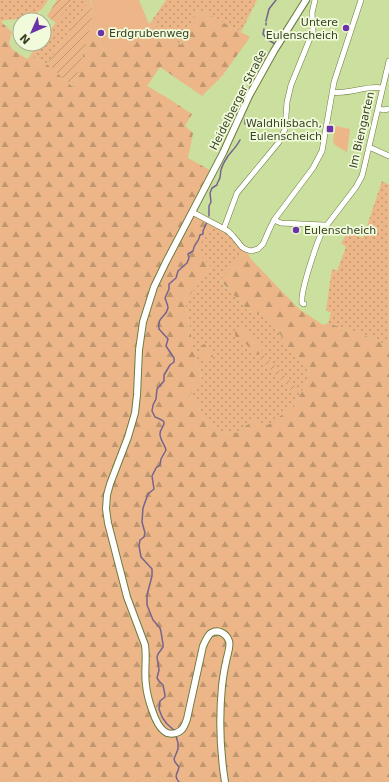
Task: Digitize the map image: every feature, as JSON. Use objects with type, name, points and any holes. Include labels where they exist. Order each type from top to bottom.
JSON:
[{"type":"street","name":"Heidelberger Straße","points":[[225,782],[221,752],[222,697],[224,672],[229,646],[228,640],[224,634],[218,632],[212,633],[208,637],[203,646],[185,724],[177,733],[171,734],[164,732],[157,722],[147,692],[145,678],[145,645],[127,597],[108,524],[106,510],[107,500],[109,487],[135,414],[143,322],[160,273],[223,153],[249,96],[274,51],[306,0]]},
{"type":"street","points":[[224,228],[237,193],[279,142],[283,134],[290,88],[313,31],[312,14],[315,0]]},
{"type":"street","points":[[192,212],[224,228],[232,234],[242,247],[247,250],[260,248],[274,220],[313,168],[320,156],[324,144],[336,76],[361,0]]},
{"type":"street","name":"Im Biengarten","points":[[304,304],[301,301],[303,292],[323,226],[329,223],[357,185],[364,171],[389,61]]},
{"type":"street","points":[[332,92],[376,87],[382,88]]},
{"type":"street","points":[[378,108],[383,110],[389,109]]},
{"type":"street","points":[[369,147],[389,156]]},
{"type":"street","points":[[274,220],[281,223],[323,226]]},
{"type":"green space","points":[[0,0],[48,0],[42,9],[38,12],[12,12],[12,20],[0,21]]},
{"type":"green space","points":[[57,0],[73,0],[56,23],[52,20],[52,12],[50,12]]},
{"type":"green space","points":[[73,0],[90,0],[47,64],[30,56],[32,52],[52,52],[52,28]]},
{"type":"green space","points":[[90,0],[92,19],[81,63],[73,87],[47,64]]},
{"type":"green space","points":[[91,0],[139,0],[152,33],[140,38],[135,45],[120,46],[117,50],[107,56],[90,26],[92,19],[90,9],[92,8]]},
{"type":"green space","points":[[166,0],[257,0],[241,32],[198,9],[181,45],[151,22]]},
{"type":"green space","points":[[198,9],[250,37],[223,75],[202,96],[160,67],[147,86],[192,114],[185,126],[193,133],[188,158],[215,173],[196,211],[201,219],[211,225],[197,252],[212,268],[185,301],[194,352],[202,378],[189,396],[198,405],[203,418],[224,433],[234,434],[253,421],[268,425],[294,406],[307,382],[310,367],[290,350],[280,334],[264,314],[248,311],[220,280],[247,251],[250,258],[299,309],[323,325],[328,323],[389,346],[389,782],[0,782],[0,21],[12,32],[9,43],[12,52],[16,52],[27,59],[30,56],[47,64],[73,87],[81,63],[90,26],[107,56],[120,46],[129,46],[137,39],[152,31],[149,24],[151,22],[181,45]]},
{"type":"green space","points":[[336,126],[350,129],[347,152],[334,143],[333,140]]},
{"type":"green space","points":[[382,181],[389,185],[389,346],[328,323],[331,313],[326,310],[332,269],[337,271],[346,247],[341,243],[348,232],[363,238]]},
{"type":"green space","points":[[211,225],[224,228],[247,251],[220,281],[248,311],[264,314],[280,334],[290,350],[310,367],[307,382],[294,406],[268,426],[253,421],[234,434],[224,433],[203,418],[198,405],[189,396],[202,377],[194,352],[185,301],[212,268],[196,252]]},
{"type":"green space","points":[[240,325],[264,348],[259,354],[255,355],[246,344],[236,337],[234,332]]},
{"type":"green space","points":[[204,344],[208,345],[210,348],[213,359],[212,361],[205,362],[200,359],[199,350]]},
{"type":"green space","points":[[264,355],[298,389],[294,393],[260,359]]},
{"type":"waterway","points":[[266,21],[269,9],[276,0]]},
{"type":"waterway","points":[[264,29],[263,34],[267,39],[275,44]]},
{"type":"waterway","points":[[245,119],[245,124]]},
{"type":"waterway","points":[[209,216],[209,206],[211,202],[210,193],[212,188],[217,185],[224,163],[240,140]]},
{"type":"waterway","points":[[175,731],[167,724],[159,709],[160,701],[165,697],[163,685],[157,678],[159,670],[157,657],[163,647],[163,644],[160,628],[153,620],[147,605],[147,595],[152,576],[152,569],[141,557],[139,546],[140,540],[144,537],[145,533],[142,522],[143,508],[148,494],[154,489],[152,476],[156,468],[160,465],[161,459],[166,450],[160,434],[164,423],[155,417],[152,411],[153,405],[156,399],[157,389],[164,381],[164,375],[170,365],[174,362],[174,358],[166,346],[168,339],[159,329],[159,322],[168,308],[165,298],[169,289],[169,284],[176,278],[178,271],[187,263],[189,258],[188,254],[193,251],[200,235],[203,234],[207,222]]},
{"type":"waterway","points":[[176,736],[178,749],[174,759],[179,767],[176,776],[179,782]]},
{"type":"place","name":"Untere Eulenscheich","points":[[346,28]]},
{"type":"place","name":"Erdgrubenweg","points":[[101,33]]},
{"type":"place","name":"Waldhilsbach, Eulenscheich","points":[[330,129]]},
{"type":"place","name":"Eulenscheich","points":[[296,230]]}]
